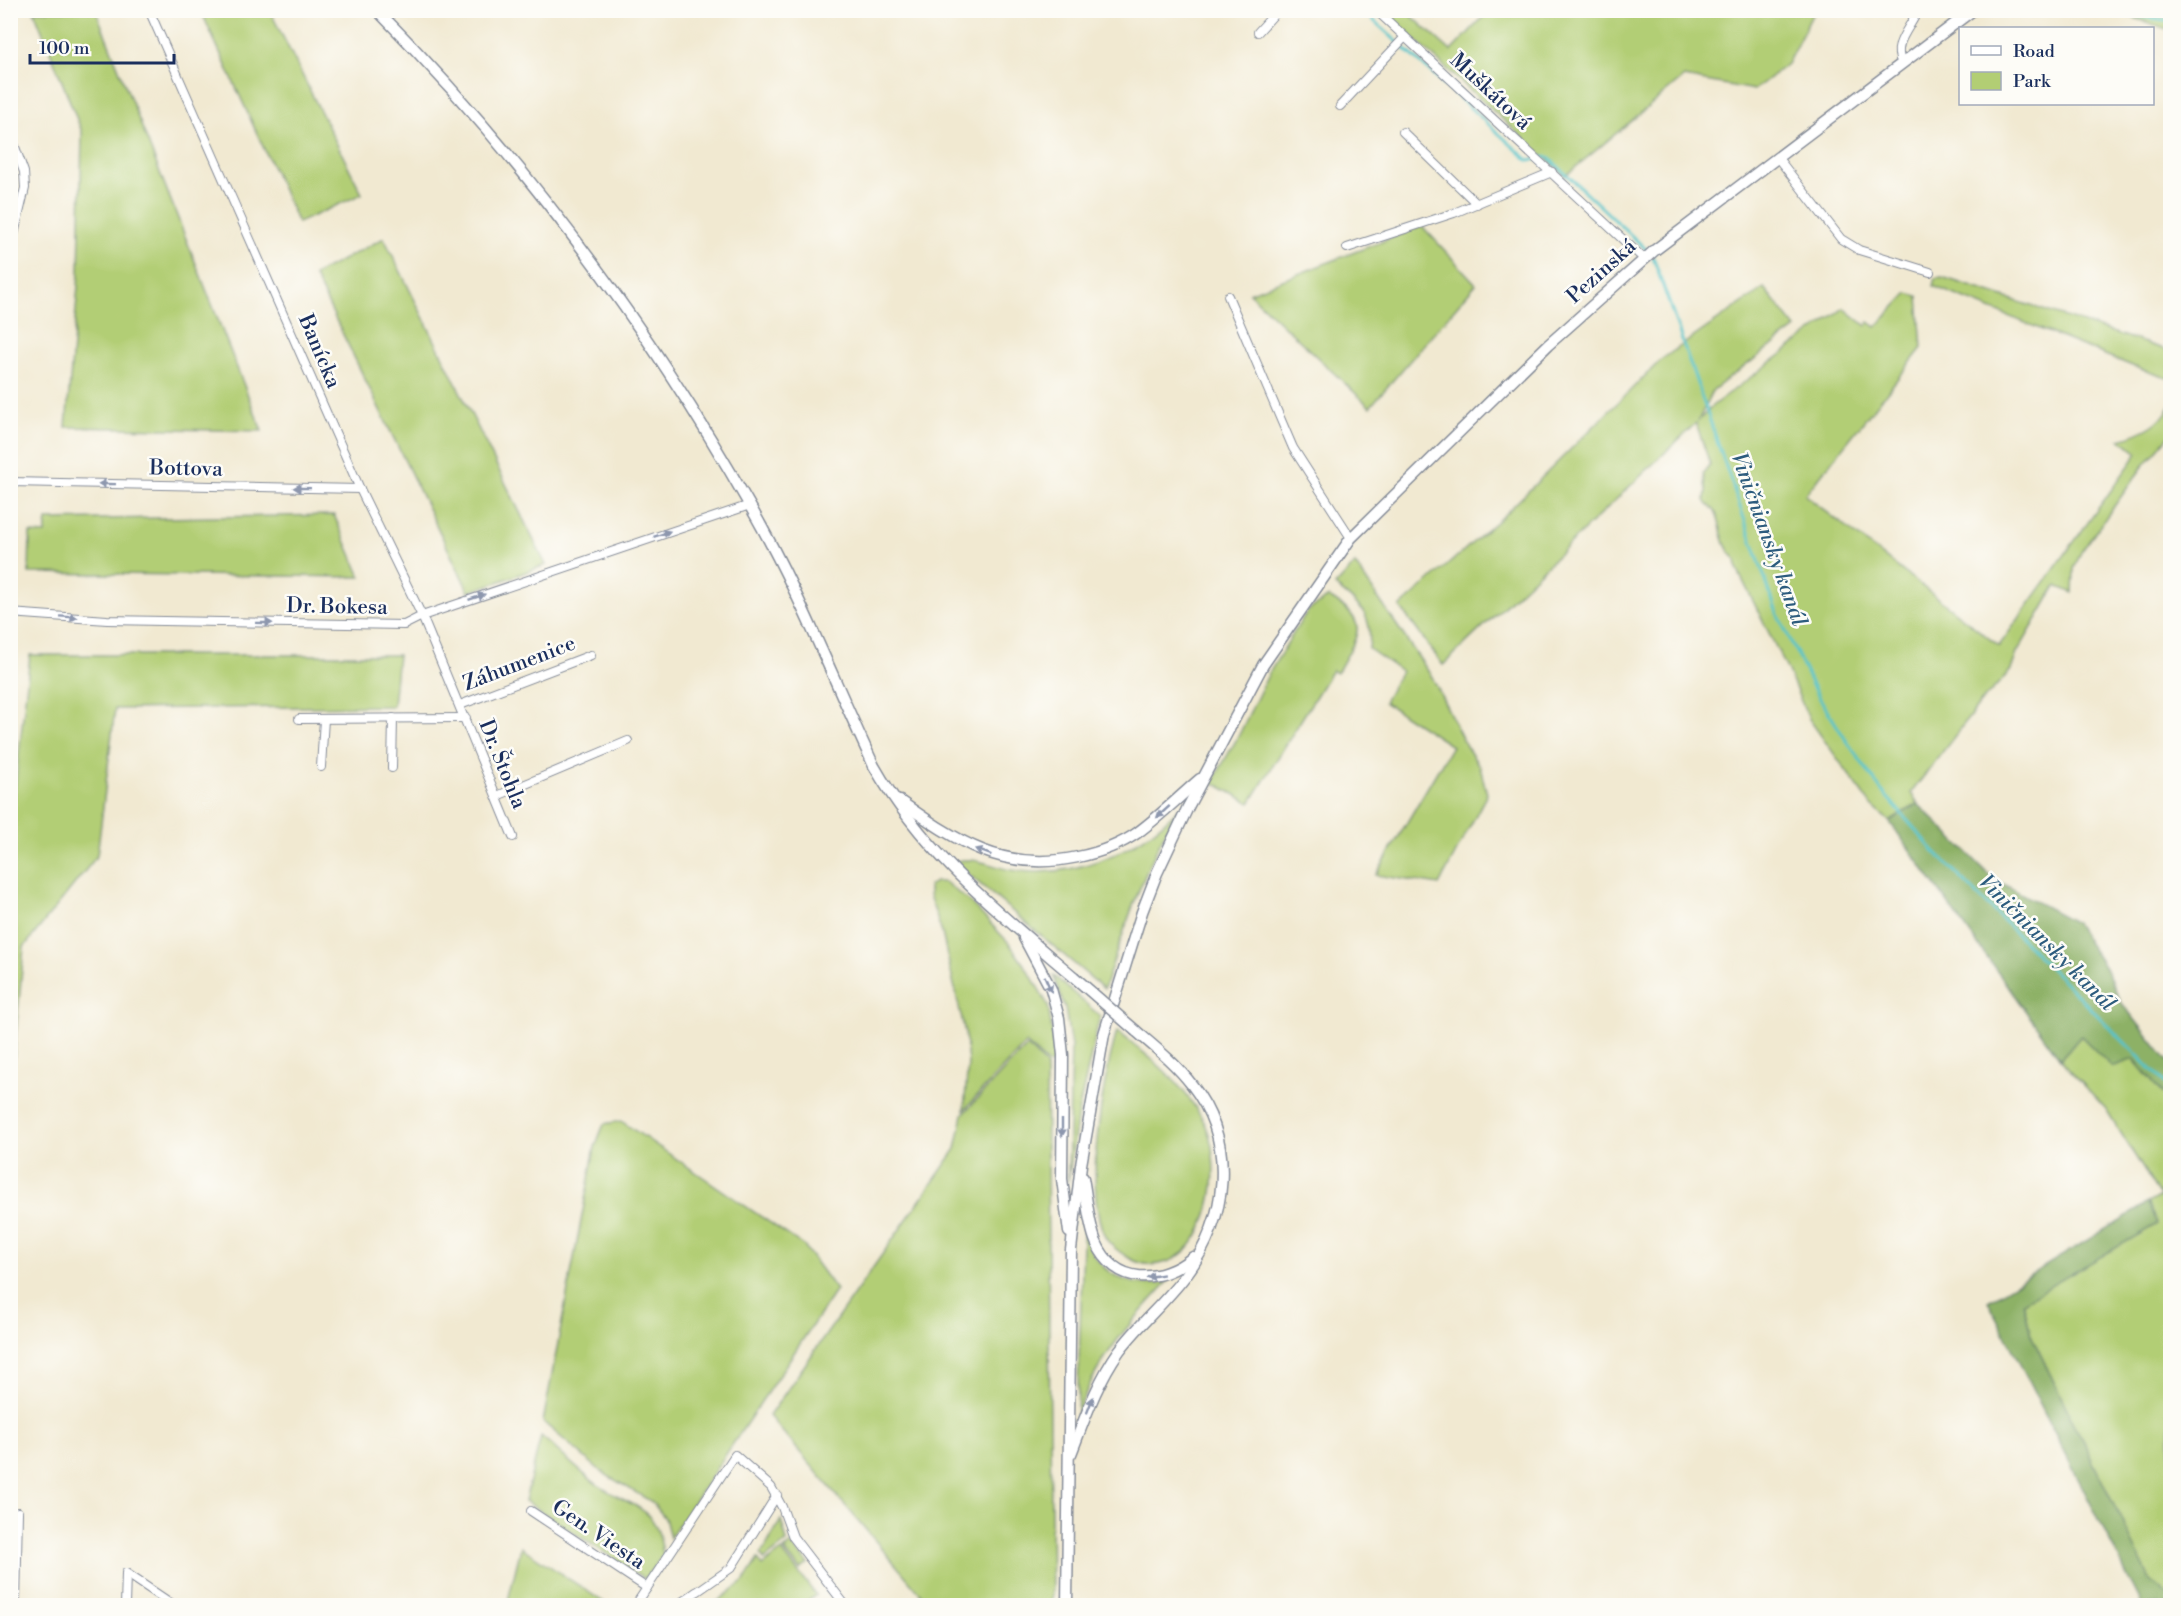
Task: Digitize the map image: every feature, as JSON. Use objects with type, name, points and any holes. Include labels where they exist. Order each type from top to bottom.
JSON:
[{"type":"main road","points":[[377,10],[478,120],[585,253],[675,381],[750,505],[813,632],[871,759],[892,796],[952,870],[1136,1031],[1192,1085],[1210,1114],[1218,1135],[1223,1165],[1222,1191],[1216,1220],[1186,1275],[1136,1331],[1099,1383],[1068,1460]]},
{"type":"main road","name":"Pezinská","points":[[1071,1250],[1081,1165],[1104,1034],[1136,931],[1162,862],[1263,665],[1351,538],[1530,362],[1649,255],[1972,10]]},
{"type":"main road","points":[[892,796],[935,826],[976,849],[1007,859],[1052,861],[1088,855],[1135,834],[1207,772]]},
{"type":"main road","points":[[1021,932],[1051,989],[1059,1018],[1063,1055],[1062,1179],[1071,1250],[1067,1605]]},
{"type":"main road","points":[[1081,1165],[1097,1244],[1115,1265],[1137,1276],[1157,1277],[1181,1266],[1203,1245]]},
{"type":"street","name":"Banícka","points":[[149,10],[360,489],[422,616],[460,705]]},
{"type":"street","points":[[1258,32],[1278,10]]},
{"type":"street","name":"Muškátová","points":[[1376,10],[1551,172],[1649,255]]},
{"type":"street","points":[[1902,63],[1899,57],[1899,47],[1918,10]]},
{"type":"street","points":[[1340,106],[1405,37]]},
{"type":"street","points":[[1403,132],[1477,204]]},
{"type":"street","points":[[10,133],[24,172],[26,188],[10,251]]},
{"type":"street","points":[[1778,157],[1841,239],[1858,250],[1930,272]]},
{"type":"street","points":[[1347,248],[1454,213],[1551,172]]},
{"type":"street","points":[[1228,296],[1293,448],[1351,538]]},
{"type":"street","name":"Bottova","points":[[10,482],[360,489]]},
{"type":"street","name":"Dr. Bokesa","points":[[10,613],[107,620],[404,625],[422,616],[750,505]]},
{"type":"street","name":"Záhumenice","points":[[460,705],[591,655]]},
{"type":"street","name":"Dr. Štohla","points":[[460,705],[513,837]]},
{"type":"street","points":[[392,768],[393,718]]},
{"type":"street","points":[[299,719],[465,718]]},
{"type":"street","points":[[321,767],[324,719]]},
{"type":"street","points":[[497,796],[628,741]]},
{"type":"street","points":[[635,1605],[735,1455],[777,1495],[798,1546],[846,1605]]},
{"type":"street","points":[[676,1605],[731,1568],[777,1495]]},
{"type":"street","name":"Gen. Viesta","points":[[531,1511],[647,1588]]},
{"type":"street","points":[[16,1605],[18,1512]]},
{"type":"street","points":[[125,1605],[126,1573],[175,1605]]},
{"type":"green space","points":[[34,11],[96,11],[262,431],[66,427],[79,274],[82,132]]},
{"type":"green space","points":[[201,11],[270,11],[362,194],[298,223]]},
{"type":"green space","points":[[1383,11],[1406,11],[1451,51],[1489,11],[1814,11],[1787,64],[1754,90],[1684,77],[1565,176]]},
{"type":"green space","points":[[2113,11],[2170,12],[2170,30]]},
{"type":"green space","points":[[1422,226],[1476,284],[1370,407],[1249,293]]},
{"type":"green space","points":[[384,238],[546,565],[469,592],[314,275]]},
{"type":"green space","points":[[1942,277],[2170,351],[2170,379],[1933,286],[1935,278]]},
{"type":"green space","points":[[1764,288],[1796,328],[1713,390],[1698,421],[1712,406],[1844,308],[1866,326],[1869,322],[1876,327],[1908,293],[1918,296],[1922,348],[1805,495],[1999,646],[2138,453],[2120,439],[2148,428],[2161,419],[2170,407],[2170,435],[2141,469],[2081,552],[2074,569],[2073,593],[2056,586],[2017,653],[2011,670],[1980,703],[1911,793],[1918,804],[1889,821],[1870,804],[1809,719],[1737,569],[1736,559],[1724,541],[1717,515],[1705,500],[1703,473],[1710,464],[1696,423],[1443,665],[1400,607],[1506,513],[1662,359]]},
{"type":"green space","points":[[334,515],[361,577],[29,573],[30,533],[45,534],[47,520]]},
{"type":"green space","points":[[1355,564],[1432,677],[1466,746],[1480,767],[1487,794],[1439,885],[1376,875],[1452,746],[1384,702],[1401,671],[1369,649],[1367,619],[1358,606],[1335,586]]},
{"type":"green space","points":[[1329,597],[1343,606],[1356,622],[1355,639],[1337,673],[1332,670],[1250,803],[1212,782],[1238,737],[1269,673],[1307,611]]},
{"type":"green space","points":[[30,655],[398,655],[393,706],[115,709],[97,856],[24,947],[11,1089],[10,833]]},
{"type":"green space","points":[[1918,804],[1994,879],[2076,923],[2105,968],[2121,1002],[2170,1064],[2170,1103],[2134,1059],[2112,1067],[2081,1036],[2060,1059],[1889,821]]},
{"type":"green space","points":[[1179,808],[1146,874],[1104,989],[954,862],[969,860],[1012,870],[1035,872],[1058,871],[1081,866],[1124,850],[1144,838]]},
{"type":"green space","points":[[935,882],[945,882],[972,904],[1009,943],[1029,972],[1048,1005],[1057,1064],[1048,1064],[1026,1043],[964,1110],[968,1063],[965,1033],[942,933],[929,895],[929,886]]},
{"type":"green space","points":[[1053,975],[1100,1016],[1078,1113],[1068,1182],[1071,1047],[1065,1008]]},
{"type":"green space","points":[[1117,1031],[1153,1060],[1184,1092],[1202,1118],[1209,1135],[1213,1155],[1214,1176],[1211,1198],[1196,1238],[1183,1253],[1167,1262],[1157,1264],[1147,1265],[1138,1262],[1116,1249],[1105,1237],[1099,1216],[1095,1164],[1101,1105]]},
{"type":"green space","points":[[2081,1036],[2112,1067],[2133,1059],[2170,1103],[2170,1597],[2150,1580],[2031,1335],[2023,1301],[2157,1224],[2148,1203],[2160,1196],[2106,1109],[2060,1059]]},
{"type":"green space","points":[[1027,1046],[1046,1065],[1052,1605],[930,1605],[769,1416],[956,1149],[963,1114]]},
{"type":"green space","points":[[621,1121],[804,1246],[836,1290],[670,1538],[665,1518],[652,1502],[603,1473],[543,1422],[595,1147],[604,1124]]},
{"type":"green space","points":[[2148,1203],[2157,1224],[2023,1302],[2031,1335],[2150,1579],[2170,1597],[2170,1605],[2142,1605],[1988,1301]]},
{"type":"green space","points":[[1084,1215],[1092,1252],[1110,1272],[1138,1283],[1168,1282],[1114,1344],[1093,1378],[1077,1417]]},
{"type":"green space","points":[[541,1436],[591,1480],[633,1504],[650,1517],[656,1526],[663,1555],[645,1579],[525,1501]]},
{"type":"green space","points":[[781,1520],[787,1542],[764,1560],[761,1555]]},
{"type":"green space","points":[[791,1544],[808,1564],[800,1570],[784,1550]]},
{"type":"green space","points":[[521,1547],[608,1605],[507,1605]]},
{"type":"green space","points":[[782,1551],[816,1595],[802,1605],[713,1605],[744,1581],[758,1559],[762,1566]]},
{"type":"waterway","name":"Viničniansky kanál","points":[[1362,10],[1528,160],[1548,157],[1649,252]]},
{"type":"waterway","points":[[2124,13],[2170,22]]},
{"type":"waterway","name":"Viničniansky kanál","points":[[1653,257],[1777,613],[1814,689],[1881,790],[1932,849],[2170,1088]]}]
